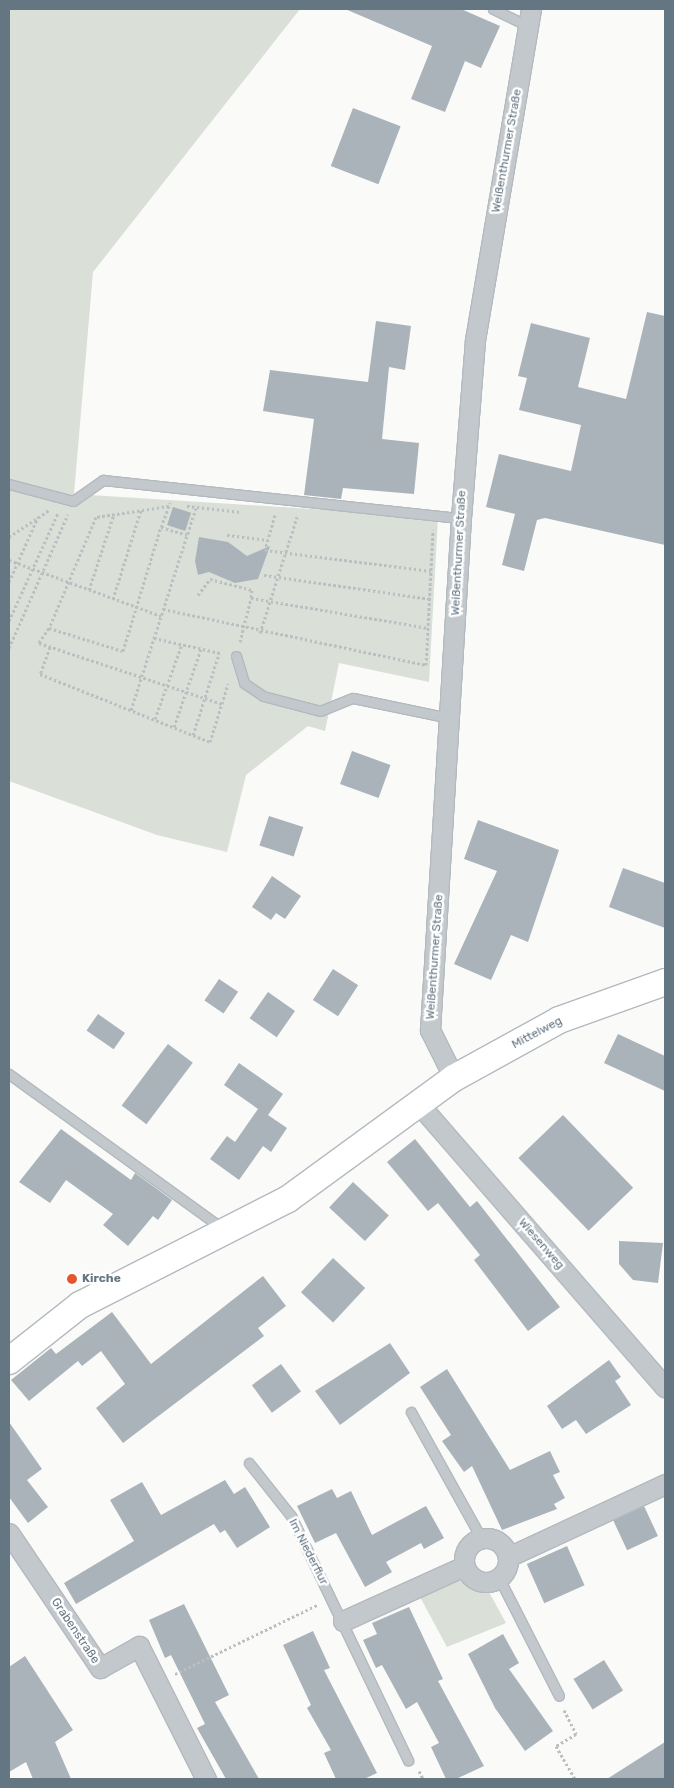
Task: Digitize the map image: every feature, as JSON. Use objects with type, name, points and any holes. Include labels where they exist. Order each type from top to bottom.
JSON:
[{"type":"street","name":"Weißenthurmer Straße","points":[[454,1078],[430,1030],[461,518],[474,340],[529,18]]},
{"type":"street","name":"Mittelweg","points":[[418,1102],[454,1078],[559,1020],[665,982]]},
{"type":"street","points":[[9,1361],[80,1305],[227,1232],[288,1199],[418,1102]]},
{"type":"street","name":"Wiesenweg","points":[[418,1102],[665,1387]]},
{"type":"street","points":[[464,1566],[481,1582],[499,1578],[508,1557],[665,1484]]},
{"type":"street","name":"Grabenstraße","points":[[9,1533],[100,1668],[139,1646],[206,1779]]},
{"type":"street","points":[[464,1566],[467,1548],[481,1538],[498,1541],[508,1557]]},
{"type":"street","points":[[344,1622],[464,1566]]},
{"type":"lane","name":"Weißenthurmer Straße","points":[[493,9],[529,18]]},
{"type":"lane","points":[[9,484],[70,500],[103,480],[461,518]]},
{"type":"lane","points":[[236,656],[244,683],[263,696],[320,711],[353,698],[450,718]]},
{"type":"lane","points":[[9,1074],[227,1232]]},
{"type":"lane","points":[[411,1412],[481,1538]]},
{"type":"lane","name":"Im Niederflur","points":[[249,1462],[291,1516],[344,1622],[408,1760]]},
{"type":"lane","points":[[499,1578],[559,1696]]},
{"type":"path","points":[[131,710],[202,491]]},
{"type":"path","points":[[9,537],[70,500]]},
{"type":"path","points":[[9,621],[31,569],[70,500]]},
{"type":"path","points":[[9,648],[70,500]]},
{"type":"path","points":[[49,628],[123,651],[171,501],[196,508]]},
{"type":"path","points":[[169,506],[96,517],[49,628],[39,643],[222,704]]},
{"type":"path","points":[[112,598],[141,510]]},
{"type":"path","points":[[88,590],[114,514]]},
{"type":"path","points":[[275,515],[265,550],[431,571]]},
{"type":"path","points":[[260,633],[297,517]]},
{"type":"path","points":[[9,582],[38,518]]},
{"type":"path","points":[[162,527],[187,535]]},
{"type":"path","points":[[163,609],[243,630],[426,665],[434,530]]},
{"type":"path","points":[[227,536],[268,540]]},
{"type":"path","points":[[9,560],[41,574],[161,616]]},
{"type":"path","points":[[264,575],[456,603]]},
{"type":"path","points":[[50,648],[40,674],[210,742],[236,656],[252,590],[210,579],[198,595]]},
{"type":"path","points":[[251,598],[428,628]]},
{"type":"path","points":[[154,638],[236,656]]},
{"type":"path","points":[[155,719],[182,644]]},
{"type":"path","points":[[174,727],[201,649]]},
{"type":"path","points":[[193,735],[220,653]]},
{"type":"path","points":[[157,1682],[332,1598]]},
{"type":"path","points":[[559,1696],[576,1734],[556,1746],[575,1779]]},
{"type":"shaded area","points":[[9,9],[300,9],[93,272],[74,494],[438,517],[429,682],[339,663],[325,731],[308,726],[246,775],[227,852],[157,835],[9,781]]},
{"type":"shaded area","points":[[454,1579],[489,1592],[506,1623],[447,1647],[420,1597]]},
{"type":"building","points":[[345,9],[461,9],[500,26],[481,68],[465,61],[445,112],[411,99],[432,46]]},
{"type":"building","points":[[353,108],[401,126],[378,184],[331,166]]},
{"type":"building","points":[[647,312],[665,316],[665,545],[545,518],[537,520],[524,571],[502,565],[515,514],[486,507],[499,454],[571,471],[581,425],[519,410],[527,378],[518,376],[531,323],[590,338],[578,387],[626,399]]},
{"type":"building","points":[[376,321],[411,326],[405,370],[389,367],[382,439],[419,443],[414,494],[343,488],[341,499],[304,495],[314,419],[263,411],[270,370],[368,382]]},
{"type":"building","points":[[173,507],[191,513],[185,531],[167,525]]},
{"type":"building","points":[[199,537],[228,542],[247,556],[270,546],[258,579],[235,583],[209,572],[198,575],[195,561]]},
{"type":"building","points":[[352,751],[391,765],[379,798],[340,784]]},
{"type":"building","points":[[269,816],[303,827],[294,857],[259,845]]},
{"type":"building","points":[[478,820],[559,850],[528,942],[511,935],[491,980],[454,964],[497,871],[464,859]]},
{"type":"building","points":[[623,868],[665,883],[665,928],[609,907]]},
{"type":"building","points":[[272,876],[301,896],[285,919],[276,913],[271,920],[252,907]]},
{"type":"building","points":[[333,969],[358,985],[338,1016],[313,1000]]},
{"type":"building","points":[[219,979],[238,992],[224,1013],[204,1001]]},
{"type":"building","points":[[268,992],[295,1011],[277,1037],[250,1018]]},
{"type":"building","points":[[98,1014],[125,1033],[114,1049],[87,1030]]},
{"type":"building","points":[[618,1034],[665,1056],[665,1091],[604,1063]]},
{"type":"building","points":[[168,1044],[193,1063],[146,1124],[122,1105]]},
{"type":"building","points":[[239,1063],[283,1094],[268,1115],[287,1128],[271,1152],[263,1146],[239,1180],[210,1159],[227,1136],[235,1142],[258,1109],[224,1085]]},
{"type":"building","points":[[563,1115],[633,1188],[589,1231],[518,1158]]},
{"type":"building","points":[[61,1129],[131,1180],[135,1173],[172,1200],[158,1220],[153,1216],[128,1246],[103,1225],[113,1214],[66,1180],[50,1203],[19,1182]]},
{"type":"building","points":[[415,1139],[470,1207],[477,1201],[560,1307],[528,1331],[474,1260],[480,1255],[438,1203],[428,1211],[387,1162]]},
{"type":"building","points":[[353,1182],[389,1215],[365,1241],[329,1208]]},
{"type":"building","points":[[619,1241],[663,1243],[658,1283],[633,1280],[619,1264]]},
{"type":"building","points":[[333,1258],[365,1288],[333,1322],[301,1292]]},
{"type":"building","points":[[263,1276],[286,1306],[258,1328],[264,1336],[123,1443],[96,1408],[125,1384],[101,1351],[82,1366],[78,1361],[29,1401],[11,1380],[51,1348],[56,1354],[112,1312],[151,1364]]},
{"type":"building","points":[[390,1343],[410,1373],[340,1425],[315,1391]]},
{"type":"building","points":[[609,1360],[621,1377],[615,1381],[631,1405],[586,1434],[576,1420],[562,1429],[547,1406]]},
{"type":"building","points":[[281,1364],[301,1392],[272,1413],[252,1385]]},
{"type":"building","points":[[447,1369],[510,1470],[550,1451],[560,1472],[553,1475],[565,1498],[554,1504],[557,1509],[502,1530],[472,1466],[464,1472],[442,1441],[451,1435],[420,1387]]},
{"type":"building","points":[[9,1422],[42,1469],[27,1480],[48,1507],[28,1523],[9,1497]]},
{"type":"building","points":[[225,1480],[234,1494],[245,1487],[270,1527],[237,1548],[225,1530],[220,1533],[214,1524],[76,1604],[64,1583],[134,1541],[110,1500],[142,1482],[161,1515]]},
{"type":"building","points":[[332,1489],[337,1498],[351,1491],[372,1535],[426,1506],[444,1538],[424,1549],[421,1543],[386,1562],[392,1572],[365,1587],[336,1533],[315,1543],[297,1506]]},
{"type":"building","points":[[644,1506],[658,1536],[627,1550],[613,1520]]},
{"type":"building","points":[[567,1546],[584,1585],[544,1603],[527,1564]]},
{"type":"building","points":[[184,1604],[229,1695],[215,1702],[259,1779],[226,1779],[197,1728],[205,1724],[171,1655],[165,1658],[149,1620]]},
{"type":"building","points":[[409,1607],[443,1679],[438,1681],[484,1766],[456,1779],[446,1779],[431,1747],[439,1743],[417,1702],[406,1709],[382,1665],[376,1668],[363,1640],[377,1634],[372,1623]]},
{"type":"building","points":[[313,1631],[330,1668],[324,1670],[377,1773],[364,1779],[336,1779],[324,1753],[331,1750],[307,1708],[311,1705],[283,1645]]},
{"type":"building","points":[[503,1634],[519,1663],[509,1669],[553,1731],[525,1751],[495,1708],[468,1654]]},
{"type":"building","points":[[25,1656],[73,1730],[55,1742],[71,1779],[33,1779],[26,1762],[9,1772],[9,1667]]},
{"type":"building","points":[[604,1660],[623,1691],[593,1710],[573,1679]]},
{"type":"building","points":[[665,1742],[665,1779],[607,1779]]},
{"type":"place","name":"Kirche","points":[[72,1279]]}]
